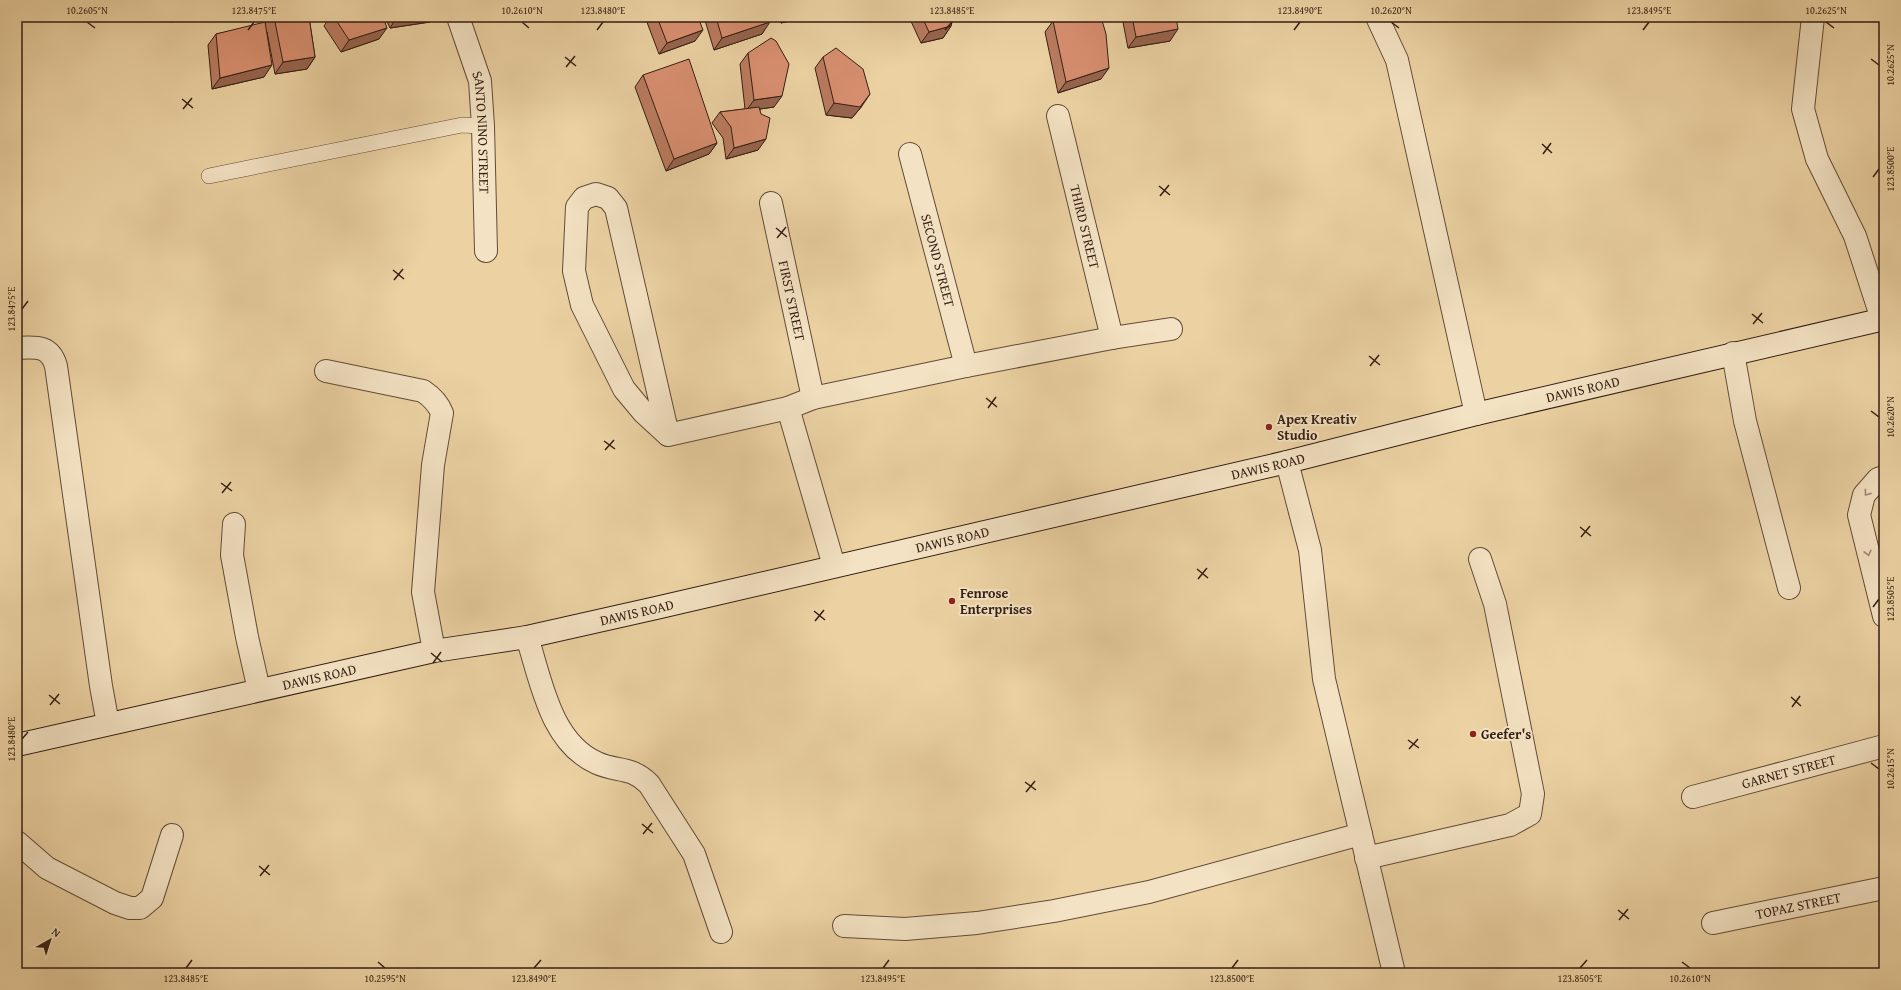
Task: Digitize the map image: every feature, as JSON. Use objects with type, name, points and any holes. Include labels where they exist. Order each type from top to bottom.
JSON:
[{"type":"street","name":"SANTO NINO STREET","points":[[458,17],[480,81],[483,126],[486,251]]},
{"type":"street","points":[[1377,17],[1397,60],[1476,414]]},
{"type":"street","points":[[1813,17],[1803,109],[1817,159],[1855,236],[1883,319]]},
{"type":"street","name":"THIRD STREET","points":[[1058,116],[1112,338]]},
{"type":"street","name":"SECOND STREET","points":[[910,154],[966,366]]},
{"type":"street","points":[[596,194],[608,198],[616,208],[668,435],[624,390],[582,305],[574,271],[577,207],[584,198],[596,194]]},
{"type":"street","name":"FIRST STREET","points":[[771,203],[814,398]]},
{"type":"street","name":"DAWIS ROAD","points":[[17,745],[434,651],[526,636],[656,608],[1287,462],[1476,414],[1883,319]]},
{"type":"street","points":[[668,435],[788,408],[814,398],[966,366],[1112,338],[1171,329]]},
{"type":"street","points":[[17,348],[44,349],[53,356],[56,366],[101,686],[108,724]]},
{"type":"street","points":[[1733,353],[1745,421],[1789,588]]},
{"type":"street","points":[[326,371],[423,392],[432,397],[439,405],[442,413],[433,465],[423,592],[434,651]]},
{"type":"street","points":[[788,408],[834,566]]},
{"type":"street","points":[[1287,462],[1310,550],[1324,679],[1394,973]]},
{"type":"street","points":[[1884,477],[1878,479],[1864,495],[1859,515],[1884,616]]},
{"type":"street","points":[[234,524],[232,555],[247,637],[259,690]]},
{"type":"street","points":[[1366,858],[1510,825],[1530,814],[1533,794],[1495,604],[1480,559]]},
{"type":"street","points":[[526,636],[550,708],[562,734],[578,752],[584,756],[597,763],[631,771],[641,776],[649,784],[694,854],[721,932]]},
{"type":"street","name":"GARNET STREET","points":[[1693,796],[1884,746]]},
{"type":"street","points":[[844,926],[905,929],[977,923],[1054,911],[1149,892],[1361,834]]},
{"type":"street","points":[[17,842],[47,868],[115,903],[130,908],[140,908],[152,898],[172,835]]},
{"type":"street","name":"TOPAZ STREET","points":[[1713,923],[1884,888]]},
{"type":"lane","points":[[209,176],[462,125],[483,126]]},
{"type":"building","points":[[274,17],[309,17],[315,57],[283,62]]},
{"type":"building","points":[[334,17],[383,17],[387,28],[349,40]]},
{"type":"building","points":[[657,17],[698,17],[703,30],[667,43]]},
{"type":"building","points":[[716,17],[771,17],[770,22],[722,38]]},
{"type":"building","points":[[922,17],[953,17],[951,26],[929,32]]},
{"type":"building","points":[[1065,17],[1101,17],[1106,34],[1109,68],[1066,82],[1053,21]]},
{"type":"building","points":[[1132,17],[1176,17],[1178,29],[1136,37]]},
{"type":"building","points":[[265,22],[272,65],[220,78],[216,34]]},
{"type":"building","points":[[771,38],[776,41],[789,64],[782,96],[754,100],[748,53]]},
{"type":"building","points":[[836,48],[863,69],[870,94],[860,107],[834,103],[823,57]]},
{"type":"building","points":[[689,59],[717,143],[674,159],[643,75]]},
{"type":"building","points":[[759,107],[761,114],[770,118],[766,139],[734,148],[731,127],[720,112]]},
{"type":"place","name":"Apex Kreativ Studio","points":[[1269,427]]},
{"type":"place","name":"Fenrose Enterprises","points":[[952,601]]},
{"type":"place","name":"Geefer's","points":[[1473,734]]}]
